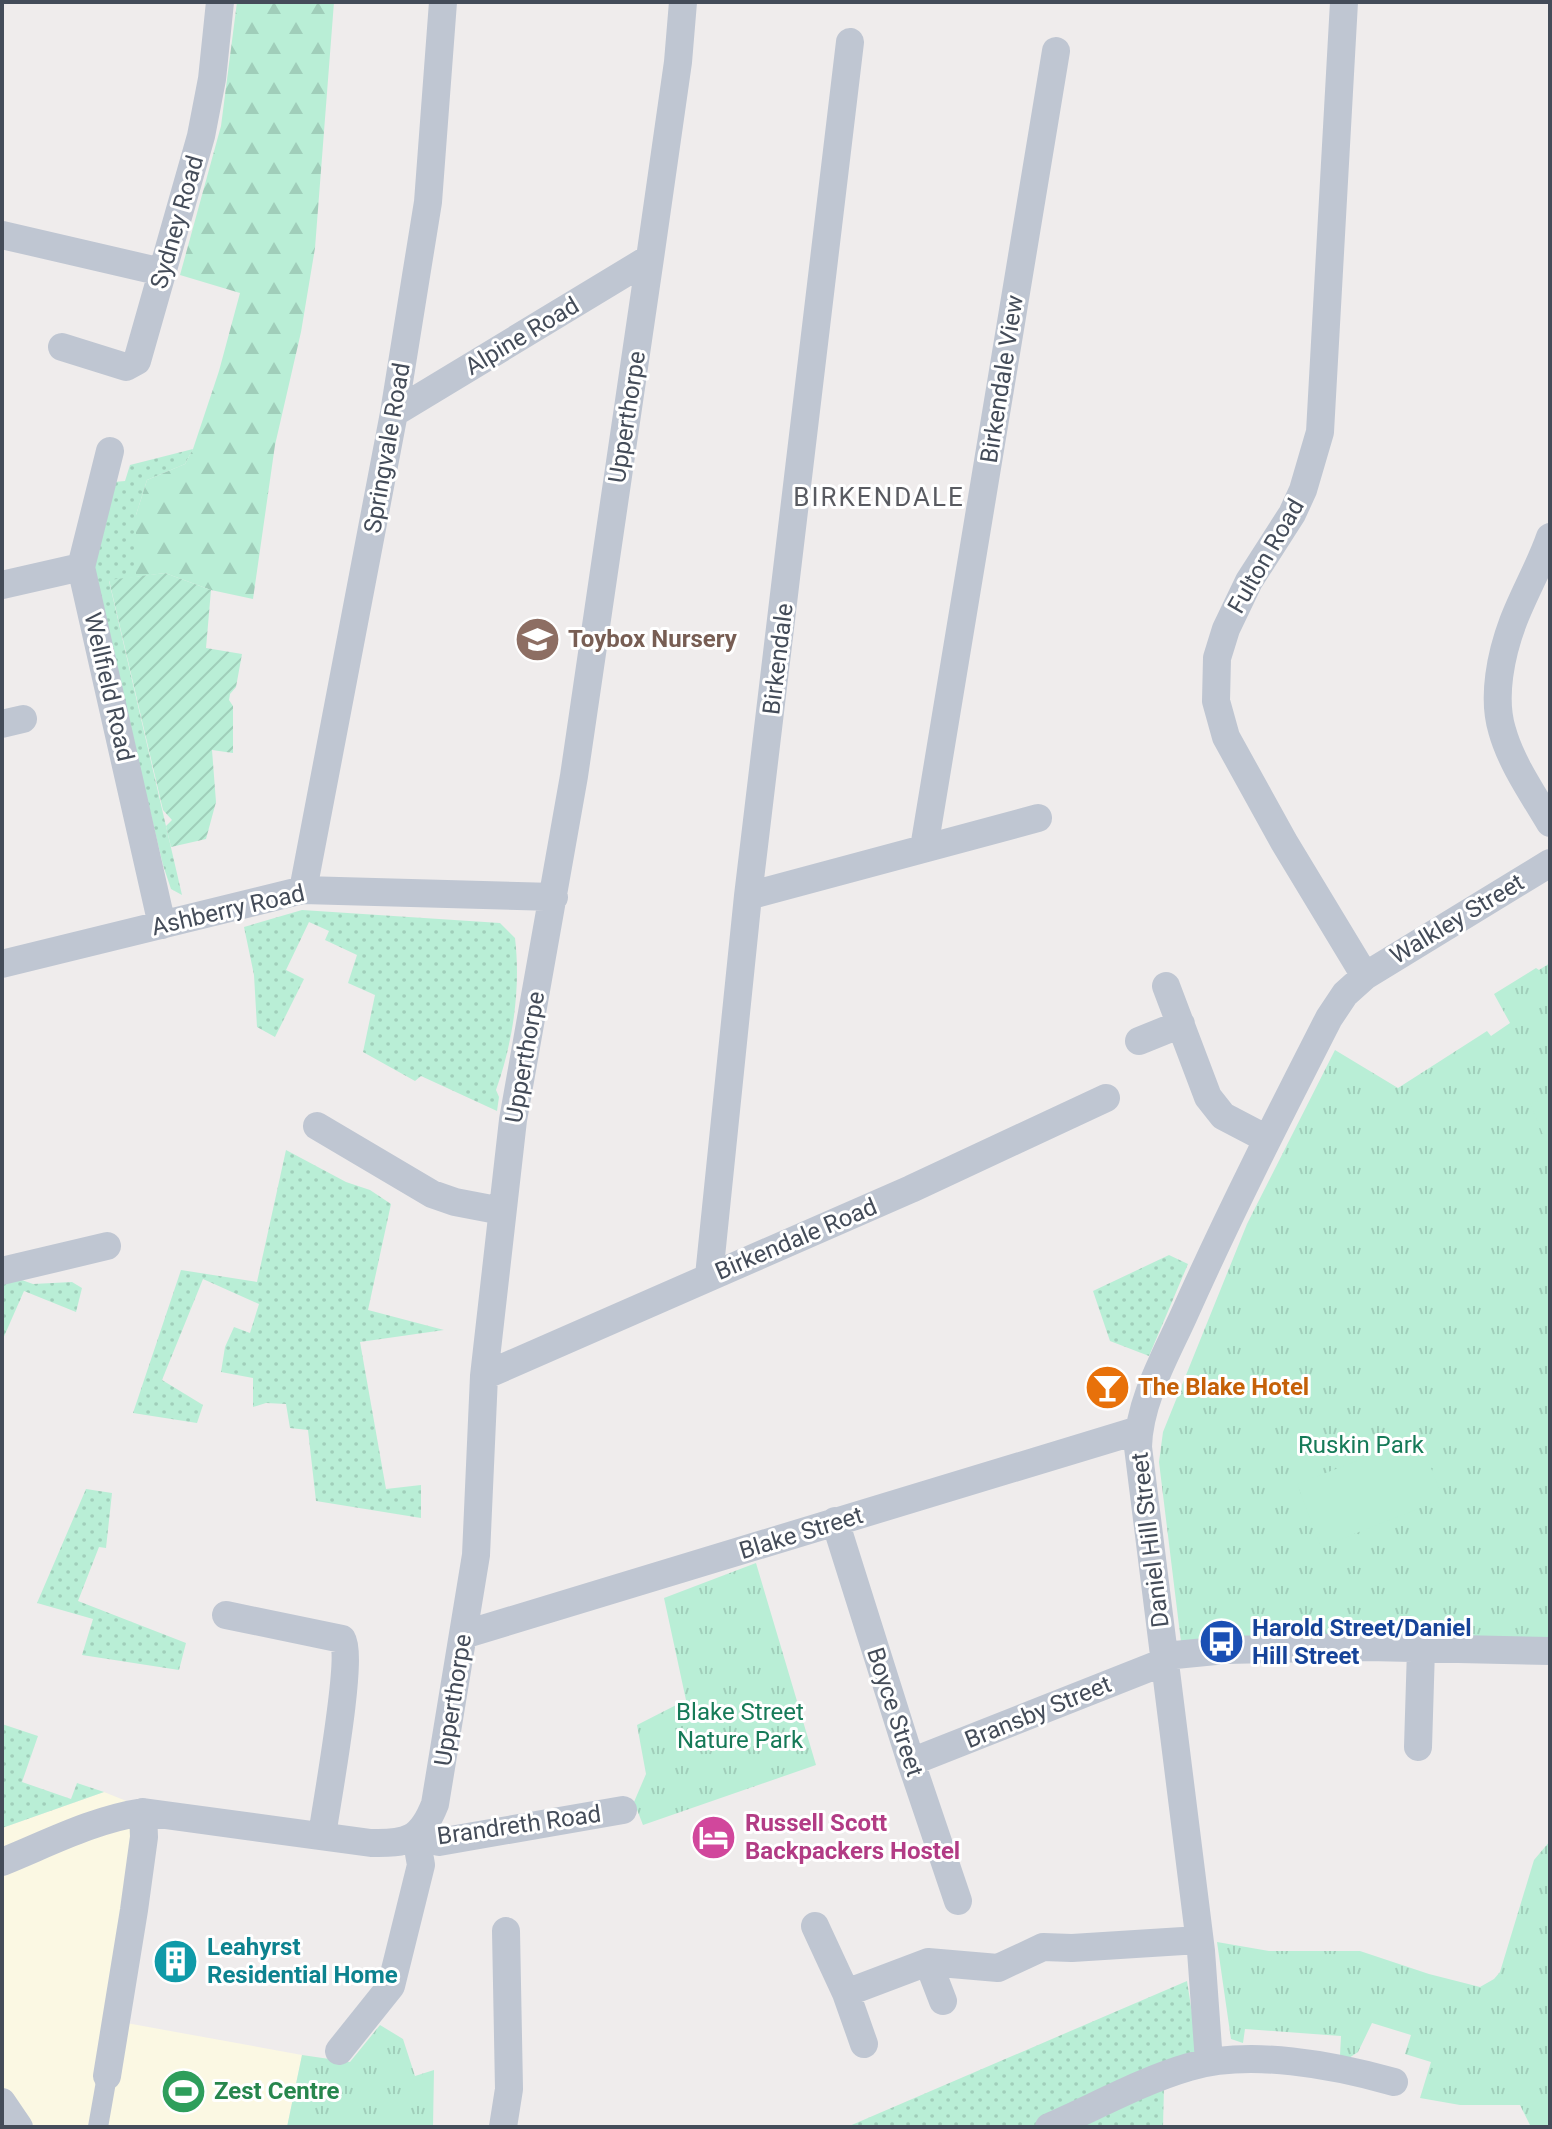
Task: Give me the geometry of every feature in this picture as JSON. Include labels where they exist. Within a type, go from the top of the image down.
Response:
[{"type":"street","name":"Sydney Road","points":[[62,347],[126,367],[134,365],[201,136],[212,79],[220,2]]},
{"type":"street","name":"Springvale Road","points":[[303,890],[394,413],[428,202],[443,2]]},
{"type":"street","name":"Upperthorpe","points":[[416,1836],[428,1821],[439,1786],[476,1555],[484,1376],[513,1120],[574,776],[678,62],[683,2]]},
{"type":"street","name":"Fulton Road","points":[[1344,2],[1320,432],[1303,490],[1292,514],[1249,581],[1226,629],[1217,658],[1216,701],[1226,737],[1365,976]]},
{"type":"street","name":"Birkendale","points":[[709,1276],[748,896],[850,42]]},
{"type":"street","name":"Birkendale View","points":[[924,848],[1056,51]]},
{"type":"street","points":[[2,235],[162,272]]},
{"type":"street","name":"Alpine Road","points":[[394,413],[650,258]]},
{"type":"street","name":"Wellfield Road","points":[[110,451],[81,567],[162,925]]},
{"type":"street","points":[[1550,537],[1508,639],[1498,694],[1501,729],[1514,760],[1550,823]]},
{"type":"street","points":[[2,585],[81,567]]},
{"type":"street","points":[[748,896],[1038,818]]},
{"type":"street","name":"Walkley Street","points":[[1365,976],[1550,863]]},
{"type":"street","name":"Ashberry Road","points":[[2,964],[303,890],[554,897]]},
{"type":"street","name":"Daniel Hill Street","points":[[1209,2062],[1199,1940],[1138,1447],[1139,1430],[1160,1369],[1267,1139],[1329,1018],[1345,994],[1365,976]]},
{"type":"street","points":[[1166,986],[1208,1097],[1223,1116],[1267,1139]]},
{"type":"street","points":[[1139,1041],[1181,1024]]},
{"type":"street","name":"Birkendale Road","points":[[484,1376],[911,1189],[1106,1098]]},
{"type":"street","points":[[317,1126],[432,1194],[502,1211]]},
{"type":"street","points":[[2,1271],[107,1246]]},
{"type":"street","name":"Blake Street","points":[[463,1635],[1139,1430]]},
{"type":"street","name":"Boyce Street","points":[[835,1521],[958,1901]]},
{"type":"street","points":[[226,1615],[342,1639],[346,1646],[322,1836]]},
{"type":"street","points":[[1418,1747],[1421,1649]]},
{"type":"street","name":"Bransby Street","points":[[911,1762],[1175,1655],[1226,1650],[1550,1651]]},
{"type":"street","name":"Brandreth Road","points":[[416,1836],[439,1842],[623,1810]]},
{"type":"street","points":[[98,2127],[142,1852],[143,1812]]},
{"type":"street","points":[[2,1862],[80,1828],[113,1817],[143,1812],[397,1843],[416,1836],[421,1865],[391,1986],[339,2051]]},
{"type":"street","points":[[815,1926],[846,1993],[864,2044]]},
{"type":"street","points":[[503,2127],[509,2089],[506,1931]]},
{"type":"street","points":[[846,1993],[928,1962],[998,1968],[1043,1947],[1199,1940]]},
{"type":"street","points":[[928,1962],[943,2001]]},
{"type":"street","points":[[1049,2127],[1157,2079],[1209,2062],[1299,2062],[1353,2070],[1394,2082]]},
{"type":"street","points":[[2,2102],[19,2127]]},
{"type":"shaded area","points":[[104,1792],[129,1802],[140,1830],[110,2020],[302,2055],[287,2127],[2,2127],[2,1828]]},
{"type":"green space","points":[[237,2],[334,2],[315,248],[301,332],[275,445],[253,599],[211,590],[165,573],[136,577],[136,515],[147,480],[185,464],[193,449],[240,293],[180,275],[221,126]]},
{"type":"green space","points":[[193,449],[185,464],[147,480],[136,515],[136,577],[109,581],[182,895],[171,889],[163,865],[93,573],[114,482],[125,481],[130,465]]},
{"type":"green space","points":[[165,573],[211,590],[206,648],[242,654],[236,687],[229,700],[233,706],[233,753],[212,750],[216,802],[206,839],[171,847],[166,826],[172,820],[163,810],[109,580]]},
{"type":"green space","points":[[302,910],[500,923],[515,938],[517,976],[514,1015],[496,1090],[499,1097],[497,1111],[421,1076],[415,1081],[363,1052],[375,995],[348,983],[357,955],[325,940],[329,931],[309,922],[286,970],[304,979],[275,1037],[257,1027],[254,975],[244,927]]},
{"type":"green space","name":"Ruskin Park","points":[[1550,963],[1550,1638],[1181,1642],[1159,1462],[1163,1432],[1247,1224],[1335,1050],[1398,1088],[1487,1031],[1491,1036],[1510,1023],[1494,994],[1536,968],[1539,970]]},
{"type":"green space","points":[[1550,1096],[1550,1151],[1530,1104]]},
{"type":"green space","points":[[286,1150],[346,1182],[370,1190],[391,1204],[368,1310],[444,1330],[360,1342],[386,1489],[421,1485],[421,1518],[316,1501],[308,1430],[290,1428],[286,1404],[266,1403],[253,1407],[253,1378],[221,1372],[225,1347],[234,1327],[250,1333],[259,1304],[203,1279],[162,1380],[203,1405],[197,1423],[133,1413],[181,1270],[257,1282]]},
{"type":"green space","points":[[1169,1255],[1188,1264],[1149,1356],[1110,1341],[1093,1291]]},
{"type":"green space","points":[[2,1273],[33,1284],[72,1282],[82,1288],[76,1312],[24,1291],[2,1341]]},
{"type":"green space","points":[[1419,1437],[1443,1499],[1321,1547],[1297,1484]]},
{"type":"green space","points":[[86,1489],[112,1493],[106,1548],[99,1547],[78,1601],[186,1643],[179,1670],[82,1655],[93,1619],[37,1603]]},
{"type":"green space","name":"Blake Street Nature Park","points":[[756,1563],[816,1765],[643,1825],[634,1802],[646,1774],[637,1725],[686,1700],[664,1598]]},
{"type":"green space","points":[[2,1724],[38,1736],[22,1782],[71,1799],[77,1783],[104,1792],[2,1828]]},
{"type":"green space","points":[[1550,1841],[1550,2127],[1531,2127],[1520,2105],[1460,2105],[1420,2098],[1431,2062],[1405,2054],[1411,2035],[1372,2023],[1358,2052],[1349,2058],[1340,2056],[1341,2036],[1245,2029],[1243,2043],[1231,2039],[1217,1942],[1269,1951],[1360,1951],[1480,1987],[1500,1972],[1534,1860]]},
{"type":"green space","points":[[1187,1981],[1198,2052],[1164,2087],[1163,2127],[847,2127]]},
{"type":"green space","points":[[380,2025],[403,2039],[415,2076],[434,2070],[433,2127],[287,2127],[302,2055],[350,2062]]},
{"type":"place","name":"Toybox Nursery","points":[[537,639]]},
{"type":"place","name":"The Blake Hotel","points":[[1107,1387]]},
{"type":"place","name":"Harold Street/Daniel Hill Street","points":[[1221,1642]]},
{"type":"place","name":"Russell Scott Backpackers Hostel","points":[[714,1837]]},
{"type":"place","name":"Leahyrst Residential Home","points":[[176,1961]]},
{"type":"place","name":"Zest Centre","points":[[183,2091]]},
{"type":"district","name":"BIRKENDALE","points":[[879,497]]}]
